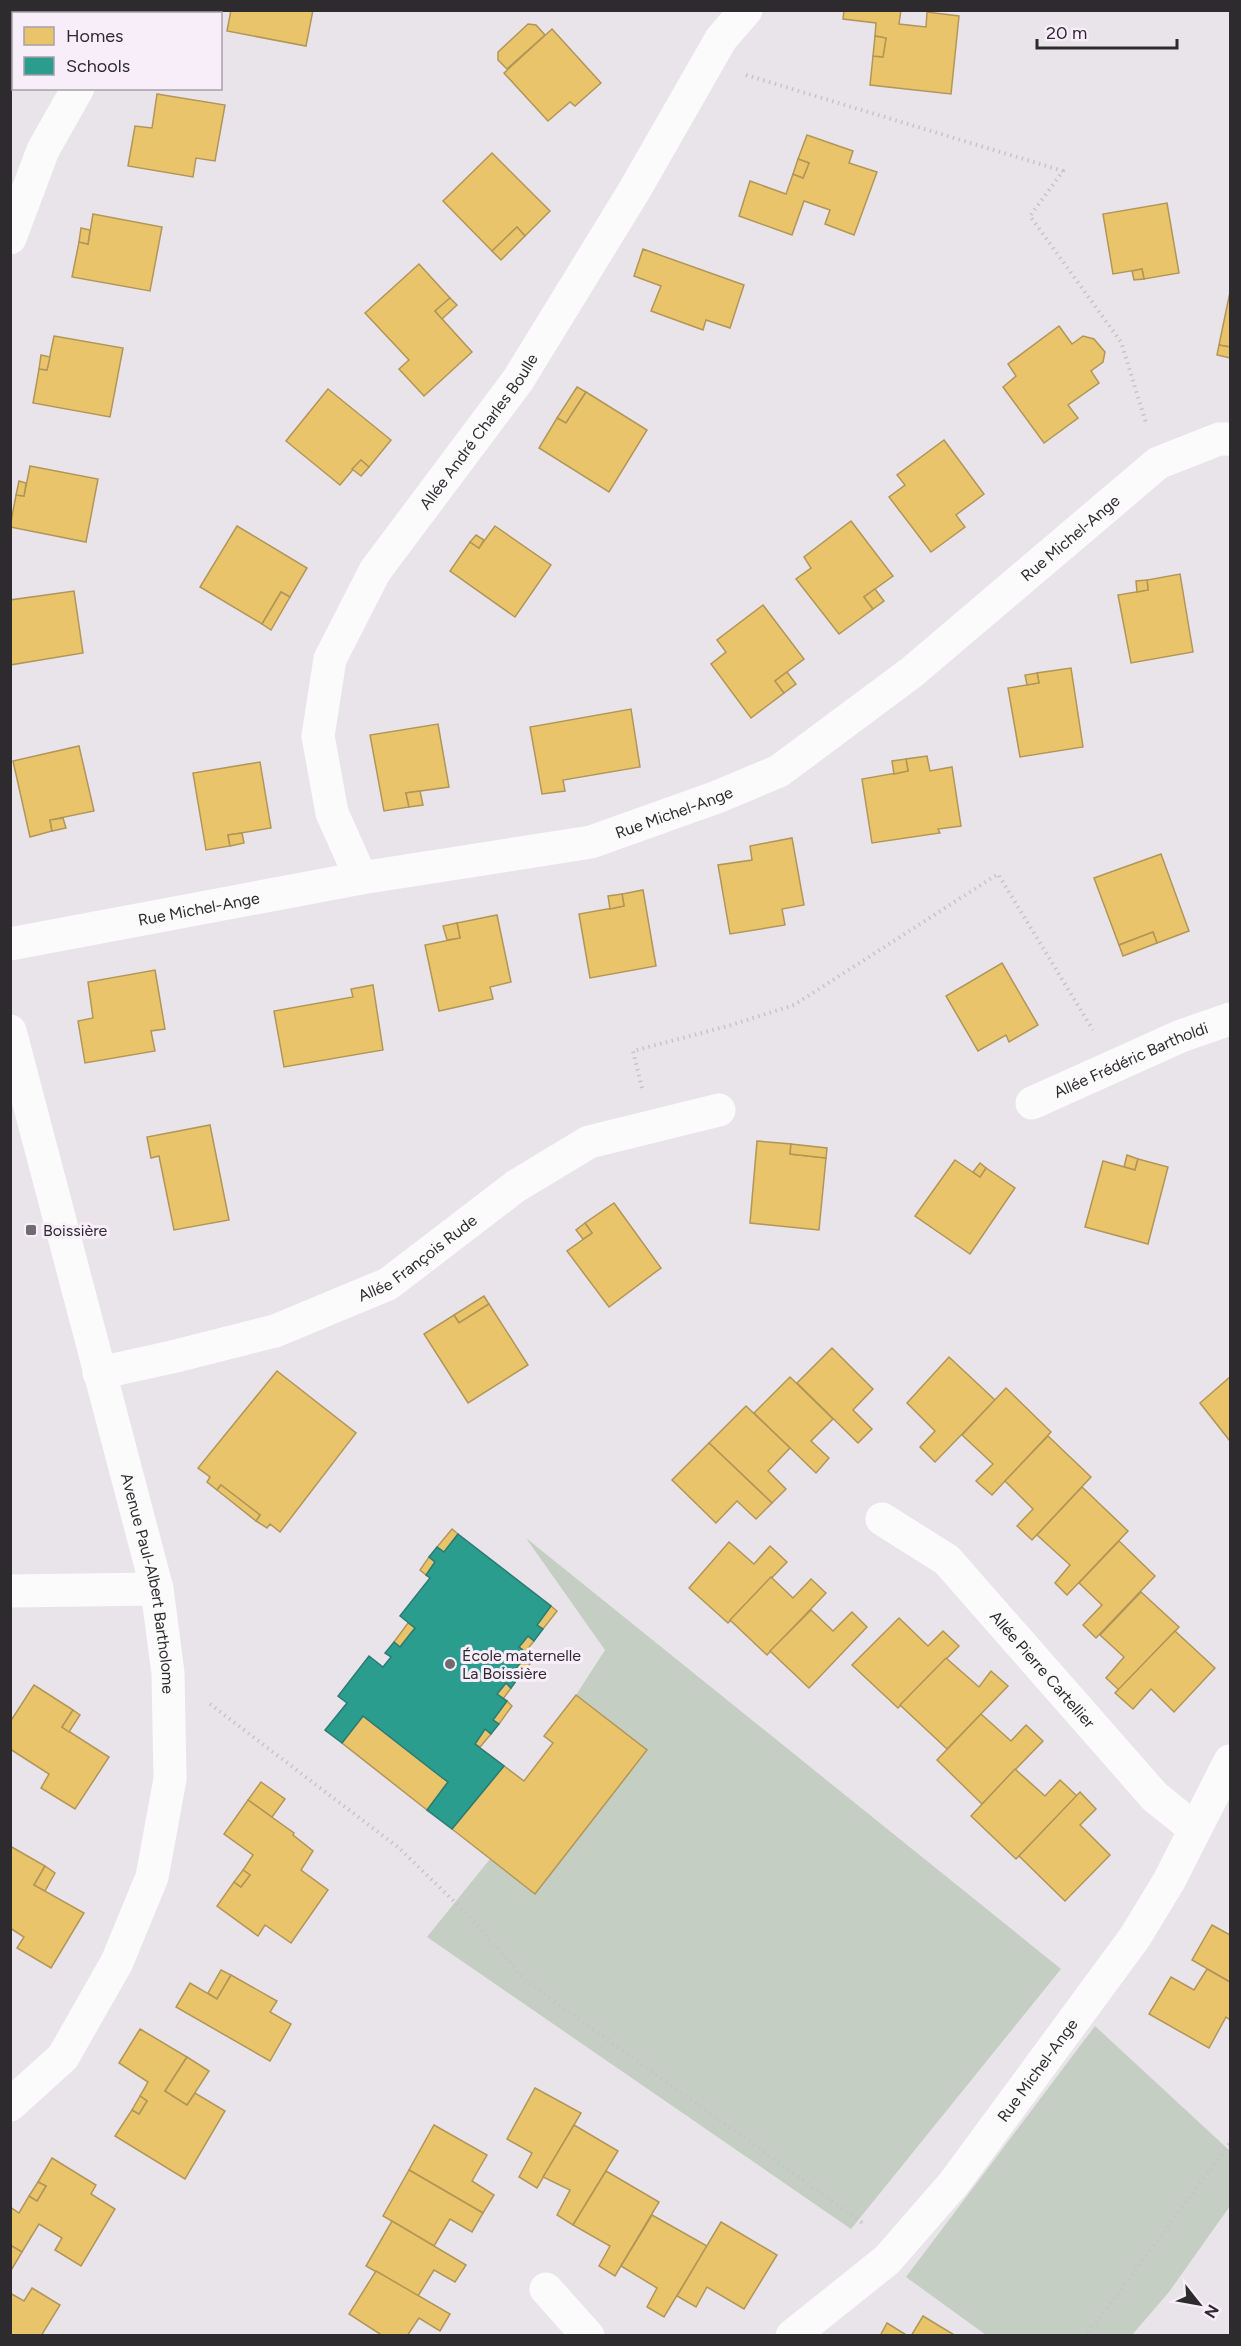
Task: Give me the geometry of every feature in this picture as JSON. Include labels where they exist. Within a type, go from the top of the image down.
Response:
[{"type":"street","name":"Allée André Charles Boulle","points":[[361,878],[332,813],[318,736],[330,659],[375,571],[518,380],[634,191],[721,39],[746,10]]},
{"type":"street","points":[[10,202],[77,90]]},
{"type":"street","points":[[10,238],[43,150]]},
{"type":"street","name":"Rue Michel-Ange","points":[[10,944],[361,878],[591,842],[717,797],[779,771],[912,672],[1158,463],[1219,439],[1230,439]]},
{"type":"street","name":"Allée Frédéric Bartholdi","points":[[1032,1103],[1181,1036],[1230,1019]]},
{"type":"street","name":"Avenue Paul-Albert Bartholome","points":[[10,1031],[157,1589],[168,1672],[170,1779],[152,1877],[117,1962],[63,2057],[10,2105]]},
{"type":"street","name":"Allée François Rude","points":[[99,1373],[172,1358],[275,1331],[388,1284],[516,1186],[590,1142],[720,1110]]},
{"type":"street","name":"Allée Pierre Cartellier","points":[[882,1520],[947,1560],[1155,1797],[1195,1829]]},
{"type":"street","points":[[10,1591],[157,1589]]},
{"type":"street","name":"Rue Michel-Ange","points":[[792,2336],[887,2260],[954,2183],[1136,1937],[1169,1881],[1230,1761]]},
{"type":"street","points":[[546,2289],[588,2336]]},
{"type":"path","points":[[708,64],[1063,171],[1030,216],[1121,342],[1158,463]]},
{"type":"path","points":[[652,1127],[633,1051],[728,1026],[794,1005],[998,874],[1115,1066]]},
{"type":"path","points":[[168,1672],[399,1848],[467,1914],[527,1982],[832,2203],[898,2247]]},
{"type":"path","points":[[1083,2336],[1100,2318],[1230,2143]]},
{"type":"shaded area","points":[[526,1538],[1061,1969],[851,2229],[427,1937],[490,1859],[535,1893],[647,1751],[576,1695],[605,1650]]},
{"type":"shaded area","points":[[1095,2026],[1230,2151],[1230,2206],[1169,2292],[1132,2335],[986,2335],[906,2277]]},
{"type":"building: Homes","points":[[231,10],[313,10],[306,46],[227,31]]},
{"type":"building: Homes","points":[[844,10],[901,10],[899,24],[926,27],[927,12],[959,16],[951,94],[870,85],[873,56],[883,57],[886,38],[875,36],[876,23],[843,19]]},
{"type":"building: Homes","points":[[528,24],[536,25],[545,35],[507,69],[498,60],[498,52]]},
{"type":"building: Homes","points":[[552,29],[601,83],[575,106],[570,102],[548,121],[504,73]]},
{"type":"building: Homes","points":[[875,36],[886,38],[883,57],[873,56]]},
{"type":"building: Homes","points":[[157,94],[225,105],[215,161],[196,158],[193,177],[128,166],[135,126],[152,128]]},
{"type":"building: Homes","points":[[807,135],[853,151],[849,163],[877,172],[854,235],[825,224],[830,210],[804,201],[792,235],[739,216],[750,181],[786,194],[793,174],[803,178],[809,163],[798,159]]},
{"type":"building: Homes","points":[[492,153],[550,211],[525,236],[517,227],[492,251],[443,201]]},
{"type":"building: Homes","points":[[798,159],[809,163],[803,178],[793,174]]},
{"type":"building: Homes","points":[[1167,203],[1179,273],[1144,279],[1142,269],[1113,274],[1103,214]]},
{"type":"building: Homes","points":[[93,214],[162,227],[150,291],[72,277],[79,242],[88,244]]},
{"type":"building: Homes","points":[[517,227],[525,236],[501,260],[492,251]]},
{"type":"building: Homes","points":[[81,228],[90,230],[88,244],[79,242]]},
{"type":"building: Homes","points":[[643,249],[744,285],[730,328],[706,320],[703,330],[651,311],[661,286],[634,276]]},
{"type":"building: Homes","points":[[419,264],[450,298],[435,311],[472,352],[424,396],[399,369],[409,360],[365,313]]},
{"type":"building: Homes","points":[[1142,269],[1144,279],[1134,280],[1132,271]]},
{"type":"building: Homes","points":[[1230,292],[1230,347],[1219,345]]},
{"type":"building: Homes","points":[[450,298],[457,305],[442,319],[435,311]]},
{"type":"building: Homes","points":[[1059,326],[1072,344],[1083,336],[1094,339],[1105,352],[1103,362],[1091,371],[1099,383],[1068,405],[1078,418],[1044,443],[1003,387],[1016,376],[1008,364]]},
{"type":"building: Homes","points":[[54,336],[123,348],[110,417],[33,403],[39,369],[47,370]]},
{"type":"building: Homes","points":[[1219,345],[1230,347],[1230,358],[1217,355]]},
{"type":"building: Homes","points":[[41,355],[50,357],[47,370],[39,369]]},
{"type":"building: Homes","points":[[577,387],[586,392],[566,423],[557,418]]},
{"type":"building: Homes","points":[[328,389],[391,440],[369,467],[361,460],[340,485],[286,441]]},
{"type":"building: Homes","points":[[586,392],[647,430],[609,492],[539,448],[557,418],[566,423]]},
{"type":"building: Homes","points":[[944,440],[984,494],[956,515],[965,527],[931,552],[889,497],[905,485],[897,475]]},
{"type":"building: Homes","points":[[361,460],[369,467],[361,476],[352,469]]},
{"type":"building: Homes","points":[[30,466],[98,479],[86,542],[10,527],[16,495],[24,496]]},
{"type":"building: Homes","points":[[19,481],[26,483],[24,496],[16,495]]},
{"type":"building: Homes","points":[[851,521],[893,576],[864,597],[873,609],[839,634],[796,579],[811,568],[804,557]]},
{"type":"building: Homes","points":[[237,526],[307,568],[290,597],[281,592],[262,624],[200,587]]},
{"type":"building: Homes","points":[[495,526],[551,565],[515,617],[450,571],[470,542],[479,548]]},
{"type":"building: Homes","points":[[476,535],[484,540],[479,548],[470,542]]},
{"type":"building: Homes","points":[[1180,574],[1193,652],[1131,663],[1118,595],[1148,590],[1147,580]]},
{"type":"building: Homes","points":[[1147,580],[1148,590],[1137,592],[1136,581]]},
{"type":"building: Homes","points":[[875,589],[884,601],[873,609],[864,597]]},
{"type":"building: Homes","points":[[74,591],[83,653],[10,665],[10,600]]},
{"type":"building: Homes","points":[[281,592],[290,597],[271,630],[262,624]]},
{"type":"building: Homes","points":[[763,605],[804,659],[775,681],[784,693],[751,718],[711,664],[726,652],[717,640]]},
{"type":"building: Homes","points":[[1071,668],[1083,747],[1020,757],[1008,688],[1039,683],[1037,673]]},
{"type":"building: Homes","points":[[787,672],[796,684],[784,693],[775,681]]},
{"type":"building: Homes","points":[[1037,673],[1039,683],[1027,685],[1025,675]]},
{"type":"building: Homes","points":[[631,709],[640,767],[563,780],[565,791],[542,794],[530,727]]},
{"type":"building: Homes","points":[[438,724],[449,787],[406,793],[409,807],[384,811],[370,735]]},
{"type":"building: Homes","points":[[79,746],[94,811],[50,820],[52,831],[30,837],[13,761]]},
{"type":"building: Homes","points":[[927,756],[930,771],[952,767],[961,826],[938,829],[940,833],[872,843],[862,779],[908,771],[906,759]]},
{"type":"building: Homes","points":[[906,759],[908,771],[894,774],[892,761]]},
{"type":"building: Homes","points":[[260,762],[271,828],[228,835],[230,846],[206,850],[193,773]]},
{"type":"building: Homes","points":[[420,791],[423,805],[409,807],[406,793]]},
{"type":"building: Homes","points":[[63,818],[66,828],[52,831],[50,820]]},
{"type":"building: Homes","points":[[242,833],[244,843],[230,846],[228,835]]},
{"type":"building: Homes","points":[[792,838],[804,905],[782,909],[785,925],[730,934],[718,865],[752,860],[750,846]]},
{"type":"building: Homes","points":[[1161,854],[1189,931],[1157,943],[1153,932],[1119,945],[1094,878]]},
{"type":"building: Homes","points":[[643,890],[656,966],[590,978],[579,914],[624,906],[622,894]]},
{"type":"building: Homes","points":[[622,894],[624,906],[610,909],[608,896]]},
{"type":"building: Homes","points":[[497,915],[511,982],[490,987],[493,999],[439,1011],[425,945],[460,938],[457,923]]},
{"type":"building: Homes","points":[[457,923],[460,938],[447,940],[443,926]]},
{"type":"building: Homes","points":[[1153,932],[1157,943],[1123,956],[1119,945]]},
{"type":"building: Homes","points":[[1002,963],[1038,1025],[1009,1042],[1006,1035],[978,1051],[946,996]]},
{"type":"building: Homes","points":[[155,970],[165,1029],[151,1031],[155,1051],[85,1063],[78,1021],[93,1018],[88,982]]},
{"type":"building: Homes","points":[[373,985],[383,1050],[284,1067],[274,1011],[353,997],[351,989]]},
{"type":"building: Homes","points":[[210,1125],[229,1220],[174,1230],[159,1156],[151,1158],[147,1137]]},
{"type":"building: Homes","points":[[757,1141],[791,1144],[790,1154],[826,1158],[819,1230],[750,1223]]},
{"type":"building: Homes","points":[[791,1144],[827,1148],[826,1158],[790,1154]]},
{"type":"building: Homes","points":[[1127,1155],[1138,1159],[1135,1170],[1124,1167]]},
{"type":"building: Homes","points":[[1138,1159],[1168,1167],[1148,1244],[1085,1227],[1103,1161],[1135,1170]]},
{"type":"building: Homes","points":[[955,1160],[980,1177],[986,1168],[1015,1188],[970,1254],[915,1216]]},
{"type":"building: Homes","points":[[980,1163],[986,1168],[980,1177],[973,1172]]},
{"type":"building: Homes","points":[[614,1203],[661,1268],[609,1307],[567,1251],[592,1233],[585,1223]]},
{"type":"building: Homes","points":[[585,1223],[592,1233],[583,1239],[576,1230]]},
{"type":"building: Homes","points":[[484,1296],[489,1304],[459,1323],[454,1315]]},
{"type":"building: Homes","points":[[489,1304],[528,1365],[468,1403],[424,1334],[454,1315],[459,1323]]},
{"type":"building: Homes","points":[[832,1348],[873,1389],[853,1410],[872,1429],[858,1443],[797,1383]]},
{"type":"building: Homes","points":[[949,1357],[995,1400],[935,1462],[920,1447],[935,1431],[907,1403]]},
{"type":"building: Homes","points":[[277,1371],[356,1433],[280,1532],[270,1524],[267,1528],[256,1521],[260,1515],[221,1485],[217,1490],[207,1482],[210,1477],[198,1468]]},
{"type":"building: Homes","points":[[790,1377],[833,1419],[811,1441],[829,1458],[816,1473],[754,1413]]},
{"type":"building: Homes","points":[[1230,1377],[1230,1441],[1200,1403]]},
{"type":"building: Homes","points":[[1006,1388],[1051,1432],[992,1495],[976,1481],[993,1464],[962,1435]]},
{"type":"building: Homes","points":[[746,1406],[790,1448],[768,1471],[786,1489],[772,1503],[709,1443]]},
{"type":"building: Homes","points":[[1048,1436],[1091,1477],[1032,1540],[1017,1526],[1033,1509],[1005,1481]]},
{"type":"building: Homes","points":[[709,1443],[772,1503],[756,1519],[737,1501],[716,1523],[672,1480]]},
{"type":"building: Homes","points":[[221,1485],[260,1515],[256,1521],[217,1490]]},
{"type":"building: Homes","points":[[1082,1487],[1128,1531],[1067,1595],[1055,1583],[1070,1565],[1037,1535]]},
{"type":"building: Homes","points":[[452,1529],[458,1534],[444,1552],[437,1547]]},
{"type":"building: Homes","points":[[1119,1541],[1155,1576],[1096,1638],[1083,1625],[1102,1605],[1079,1583]]},
{"type":"building: Homes","points":[[729,1542],[754,1564],[770,1546],[787,1562],[728,1623],[689,1588]]},
{"type":"building: Homes","points":[[429,1557],[435,1562],[426,1575],[420,1570]]},
{"type":"building: Homes","points":[[771,1577],[793,1598],[811,1579],[826,1593],[767,1655],[730,1620]]},
{"type":"building: Homes","points":[[1141,1592],[1179,1627],[1119,1690],[1106,1678],[1124,1657],[1100,1635]]},
{"type":"building: Homes","points":[[551,1606],[557,1611],[543,1629],[537,1625]]},
{"type":"building: Homes","points":[[811,1610],[833,1631],[852,1612],[867,1627],[809,1688],[770,1651]]},
{"type":"building: Homes","points":[[899,1618],[928,1646],[943,1631],[959,1646],[898,1708],[852,1665]]},
{"type":"building: Homes","points":[[408,1623],[415,1628],[400,1647],[394,1642]]},
{"type":"building: Homes","points":[[1175,1631],[1215,1668],[1174,1712],[1151,1689],[1133,1709],[1115,1693]]},
{"type":"building: Homes","points":[[528,1636],[534,1641],[525,1652],[519,1647]]},
{"type":"building: Homes","points":[[528,1654],[534,1659],[519,1677],[513,1672]]},
{"type":"building: Homes","points":[[946,1658],[979,1687],[991,1671],[1008,1686],[947,1749],[900,1705]]},
{"type":"building: Homes","points":[[506,1683],[511,1688],[503,1699],[497,1694]]},
{"type":"building: Homes","points":[[34,1685],[73,1710],[62,1727],[109,1757],[75,1809],[41,1788],[49,1774],[10,1749],[10,1722]]},
{"type":"building: Homes","points":[[576,1695],[647,1750],[535,1894],[452,1829],[504,1766],[524,1781],[553,1743],[544,1736]]},
{"type":"building: Homes","points":[[507,1701],[512,1706],[499,1724],[493,1720]]},
{"type":"building: Homes","points":[[73,1710],[80,1715],[69,1732],[62,1727]]},
{"type":"building: Homes","points":[[981,1714],[1011,1741],[1026,1725],[1043,1741],[982,1804],[937,1760]]},
{"type":"building: Homes","points":[[363,1716],[448,1782],[427,1810],[342,1743]]},
{"type":"building: Homes","points":[[485,1729],[491,1734],[480,1747],[475,1744]]},
{"type":"building: Homes","points":[[1015,1769],[1045,1796],[1060,1780],[1077,1796],[1016,1859],[971,1816]]},
{"type":"building: Homes","points":[[261,1782],[285,1799],[272,1817],[248,1800]]},
{"type":"building: Homes","points":[[1080,1792],[1096,1809],[1080,1825],[1110,1855],[1065,1901],[1019,1856]]},
{"type":"building: Homes","points":[[248,1800],[294,1833],[293,1835],[313,1851],[301,1870],[328,1890],[291,1943],[265,1925],[258,1936],[217,1906],[234,1882],[241,1887],[250,1875],[243,1870],[253,1855],[224,1834]]},
{"type":"building: Homes","points":[[10,1846],[45,1866],[34,1885],[84,1913],[51,1968],[17,1948],[24,1937],[10,1928]]},
{"type":"building: Homes","points":[[45,1866],[55,1873],[45,1891],[34,1885]]},
{"type":"building: Homes","points":[[243,1870],[250,1875],[241,1887],[234,1882]]},
{"type":"building: Homes","points":[[1212,1925],[1230,1935],[1230,1982],[1192,1960]]},
{"type":"building: Homes","points":[[1207,1969],[1230,1982],[1230,2020],[1226,2017],[1209,2048],[1149,2014],[1171,1977],[1194,1990]]},
{"type":"building: Homes","points":[[221,1970],[231,1975],[217,1999],[208,1993]]},
{"type":"building: Homes","points":[[231,1975],[277,2001],[270,2012],[291,2024],[270,2061],[176,2007],[190,1983],[217,1999]]},
{"type":"building: Homes","points":[[140,2029],[187,2057],[165,2091],[187,2105],[195,2093],[225,2111],[185,2179],[115,2136],[132,2110],[139,2114],[147,2101],[140,2096],[148,2082],[119,2063]]},
{"type":"building: Homes","points":[[187,2057],[209,2071],[187,2105],[165,2091]]},
{"type":"building: Homes","points":[[535,2088],[581,2113],[537,2188],[519,2177],[532,2153],[507,2139]]},
{"type":"building: Homes","points":[[140,2096],[147,2101],[139,2114],[132,2110]]},
{"type":"building: Homes","points":[[434,2125],[487,2155],[472,2181],[494,2195],[483,2213],[409,2170]]},
{"type":"building: Homes","points":[[574,2125],[618,2151],[573,2225],[557,2215],[570,2190],[543,2177]]},
{"type":"building: Homes","points":[[52,2158],[96,2185],[91,2194],[115,2209],[81,2266],[55,2250],[62,2238],[39,2224],[22,2252],[10,2245],[10,2207],[19,2213],[29,2196],[37,2201],[46,2186],[38,2182]]},
{"type":"building: Homes","points":[[409,2170],[483,2213],[472,2232],[450,2219],[434,2246],[383,2216]]},
{"type":"building: Homes","points":[[606,2171],[659,2202],[615,2276],[599,2266],[610,2246],[573,2225]]},
{"type":"building: Homes","points":[[38,2182],[46,2186],[37,2201],[29,2196]]},
{"type":"building: Homes","points":[[652,2215],[707,2246],[664,2317],[647,2307],[657,2288],[621,2266]]},
{"type":"building: Homes","points":[[392,2221],[466,2265],[455,2282],[434,2270],[418,2296],[366,2266]]},
{"type":"building: Homes","points":[[721,2222],[777,2255],[744,2309],[707,2287],[696,2307],[677,2296]]},
{"type":"building: Homes","points":[[10,2245],[22,2252],[10,2272]]},
{"type":"building: Homes","points":[[376,2271],[450,2314],[440,2331],[419,2318],[407,2336],[383,2336],[349,2314]]},
{"type":"building: Homes","points":[[32,2288],[60,2305],[41,2336],[10,2336],[10,2293],[24,2301]]},
{"type":"building: Homes","points":[[923,2316],[956,2336],[911,2336]]},
{"type":"building: Homes","points":[[887,2323],[908,2336],[880,2336]]},
{"type":"building: Schools","points":[[458,1534],[551,1606],[537,1625],[543,1629],[534,1641],[528,1636],[519,1647],[528,1654],[513,1672],[519,1677],[511,1688],[506,1683],[497,1694],[507,1701],[493,1720],[499,1724],[491,1734],[485,1729],[475,1744],[504,1766],[452,1829],[427,1810],[448,1782],[363,1716],[342,1743],[325,1730],[347,1703],[338,1696],[369,1656],[383,1667],[391,1657],[385,1653],[394,1642],[400,1647],[415,1628],[400,1616],[430,1578],[426,1575],[435,1562],[429,1557],[437,1547],[444,1552]]},
{"type":"place","name":"Boissière","points":[[31,1230]]},
{"type":"place","name":"École maternelle La Boissière","points":[[450,1664]]}]
